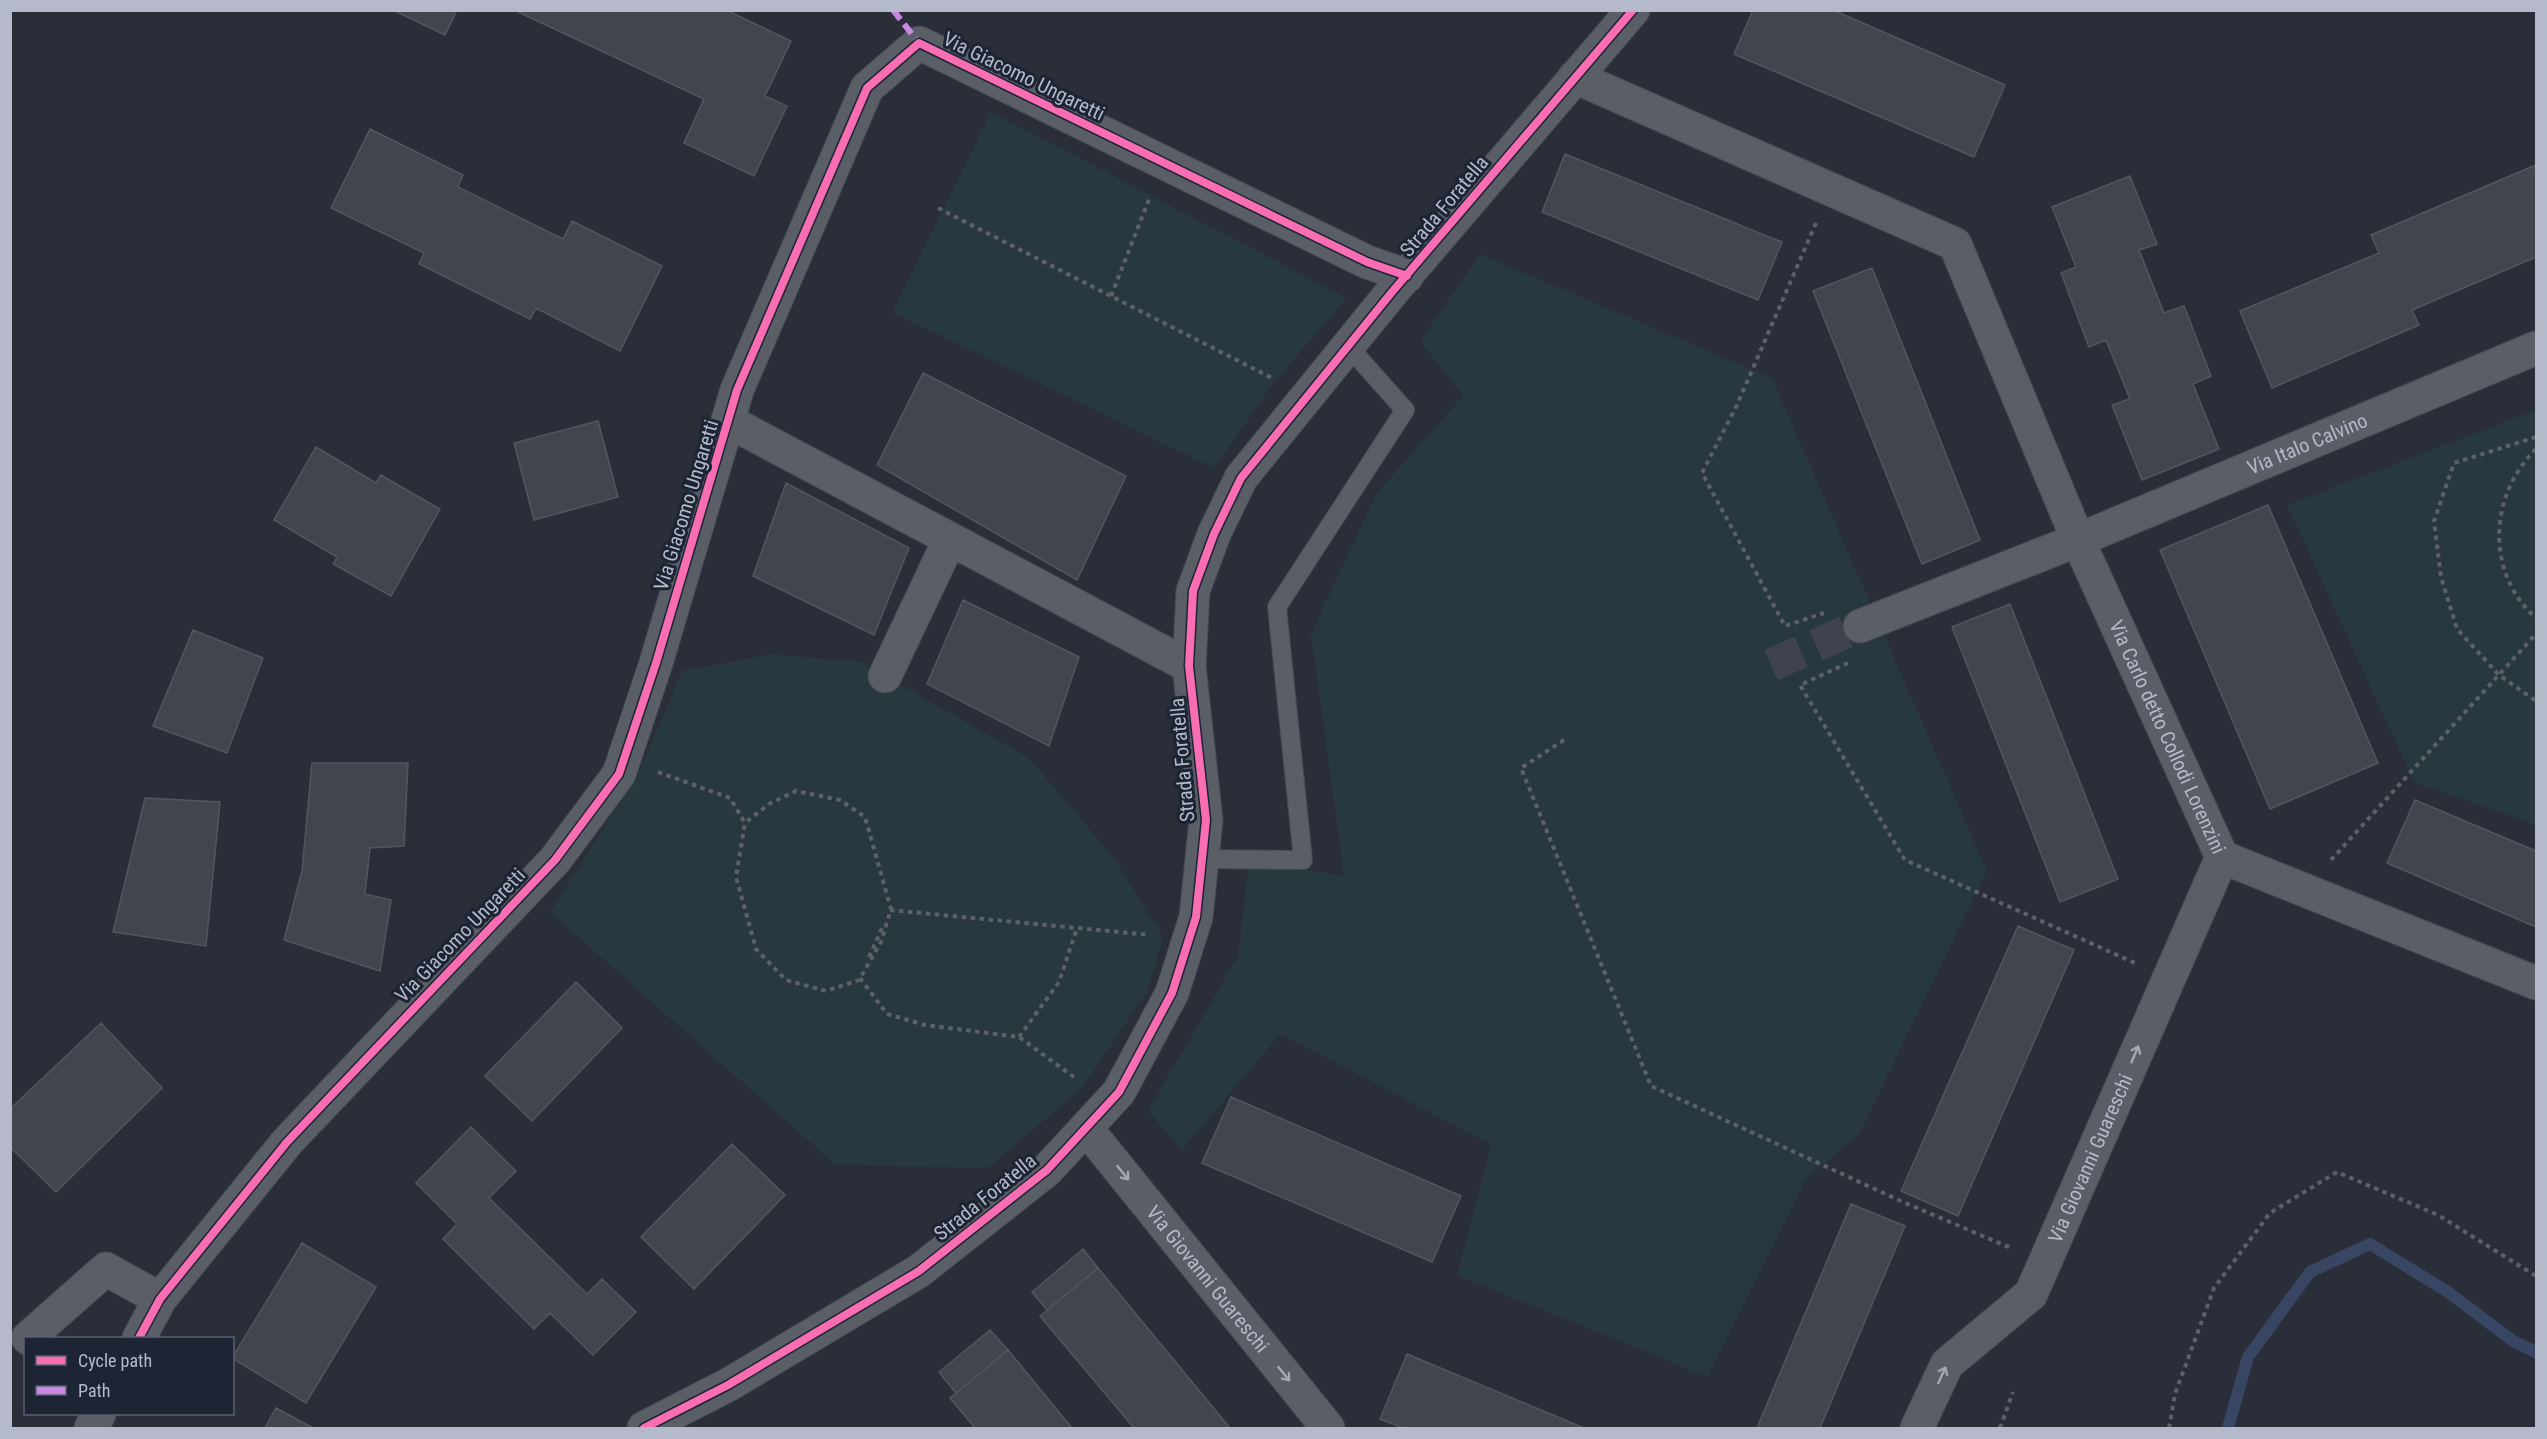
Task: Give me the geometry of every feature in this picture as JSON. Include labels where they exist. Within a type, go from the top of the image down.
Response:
[{"type":"street","name":"Strada Foratella","points":[[644,1428],[728,1385],[919,1271],[1047,1170],[1119,1092],[1172,993],[1196,917],[1206,820],[1189,666],[1193,591],[1214,534],[1241,478],[1348,346],[1633,10]]},
{"type":"street","name":"Via Giacomo Ungaretti","points":[[140,1337],[160,1299],[287,1142],[555,860],[619,774],[656,663],[737,390],[867,88],[919,44],[1367,262],[1407,276]]},
{"type":"street","name":"Via Carlo detto Collodi Lorenzini","points":[[1575,77],[1955,244],[2078,540],[2222,857],[2536,983]]},
{"type":"street","name":"Via Italo Calvino","points":[[1860,626],[2078,540],[2536,348]]},
{"type":"street","points":[[728,421],[1189,666]]},
{"type":"street","points":[[885,676],[950,539]]},
{"type":"street","name":"Via Giovanni Guareschi","points":[[1917,1428],[1947,1364],[2031,1294],[2222,857]]},
{"type":"street","name":"Via Giovanni Guareschi","points":[[1086,1128],[1328,1428]]},
{"type":"street","points":[[30,1337],[106,1269],[160,1299]]},
{"type":"street","points":[[10,1354],[24,1342]]},
{"type":"lane","points":[[1202,859],[1303,860],[1277,607],[1405,410],[1348,346]]},
{"type":"path","points":[[1111,296],[1164,163]]},
{"type":"path","points":[[1785,626],[1702,473],[1737,405],[1831,189]]},
{"type":"path","points":[[938,208],[1308,396]]},
{"type":"path","points":[[2536,437],[2454,463],[2434,521],[2441,577],[2457,629],[2499,675],[2536,701]]},
{"type":"path","points":[[2536,449],[2523,463],[2505,494],[2497,533],[2504,573],[2524,607],[2536,618]]},
{"type":"path","points":[[2304,890],[2536,634]]},
{"type":"path","points":[[1800,685],[1905,860],[2168,978]]},
{"type":"path","points":[[1564,740],[1521,768],[1651,1086],[1903,1202],[2044,1263]]},
{"type":"path","points":[[623,760],[730,798],[745,823],[736,876],[756,949],[786,980],[826,991],[859,980],[880,942],[891,909],[866,817],[840,800],[796,791],[769,804],[745,823]]},
{"type":"path","points":[[891,909],[1190,939]]},
{"type":"path","points":[[1018,1037],[1059,982],[1077,928]]},
{"type":"path","points":[[859,980],[887,1014],[925,1025],[1018,1037],[1110,1103]]},
{"type":"path","points":[[2169,1428],[2175,1394],[2214,1288],[2270,1213],[2337,1172],[2438,1215],[2536,1276]]},
{"type":"path","points":[[2000,1428],[2013,1392]]},
{"type":"shaded area","points":[[991,112],[1347,298],[1275,381],[1214,468],[892,312]]},
{"type":"shaded area","points":[[1480,254],[1772,378],[1987,871],[1859,1134],[1806,1179],[1707,1377],[1457,1275],[1491,1144],[1280,1034],[1182,1150],[1148,1111],[1238,956],[1249,860],[1344,876],[1311,634],[1376,494],[1463,396],[1420,341]]},
{"type":"shaded area","points":[[2536,410],[2536,825],[2414,782],[2287,505]]},
{"type":"shaded area","points":[[770,654],[862,662],[1030,759],[1114,858],[1163,937],[1148,990],[1082,1088],[988,1168],[836,1165],[550,912],[638,774],[682,671]]},
{"type":"building","points":[[393,10],[457,10],[445,35]]},
{"type":"building","points":[[514,10],[726,10],[791,41],[765,96],[787,106],[754,176],[684,143],[704,99]]},
{"type":"building","points":[[1753,10],[1833,10],[2005,85],[1974,157],[1734,54]]},
{"type":"building","points":[[370,129],[463,175],[458,187],[563,239],[572,221],[662,266],[620,351],[536,308],[530,319],[419,264],[424,253],[331,208]]},
{"type":"building","points":[[1565,154],[1782,242],[1758,300],[1542,212]]},
{"type":"building","points":[[2536,165],[2536,257],[2412,310],[2419,325],[2272,388],[2240,311],[2379,253],[2371,235]]},
{"type":"building","points":[[2130,176],[2157,244],[2139,250],[2164,313],[2184,306],[2211,376],[2193,384],[2219,449],[2142,480],[2112,405],[2130,399],[2106,340],[2089,347],[2061,273],[2076,267],[2052,207]]},
{"type":"building","points":[[1872,268],[1980,540],[1922,564],[1813,291]]},
{"type":"building","points":[[923,373],[1126,476],[1077,580],[877,465]]},
{"type":"building","points":[[598,421],[618,497],[534,520],[514,443]]},
{"type":"building","points":[[316,447],[376,483],[381,475],[440,509],[391,596],[333,564],[337,557],[274,520]]},
{"type":"building","points":[[786,483],[909,548],[874,635],[753,576]]},
{"type":"building","points":[[2268,505],[2378,763],[2270,809],[2160,550]]},
{"type":"building","points":[[963,600],[1079,657],[1049,746],[927,684]]},
{"type":"building","points":[[2010,604],[2118,879],[2060,902],[1952,627]]},
{"type":"building","points":[[193,630],[263,658],[227,753],[153,726]]},
{"type":"building","points":[[312,763],[408,763],[404,846],[370,848],[365,894],[391,900],[380,971],[284,940],[302,871]]},
{"type":"building","points":[[145,798],[220,802],[206,946],[113,932]]},
{"type":"building","points":[[2415,800],[2536,851],[2536,927],[2387,863]]},
{"type":"building","points":[[2018,926],[2074,950],[1958,1216],[1901,1191]]},
{"type":"building","points":[[576,982],[622,1028],[532,1121],[485,1076]]},
{"type":"building","points":[[101,1023],[162,1088],[56,1192],[10,1147],[10,1109]]},
{"type":"building","points":[[1231,1097],[1461,1196],[1432,1262],[1202,1163]]},
{"type":"building","points":[[471,1127],[516,1171],[489,1198],[587,1294],[602,1279],[636,1312],[593,1355],[550,1313],[534,1329],[443,1239],[457,1224],[416,1183]]},
{"type":"building","points":[[732,1144],[785,1195],[694,1289],[641,1237]]},
{"type":"building","points":[[1851,1204],[1905,1226],[1820,1428],[1757,1428]]},
{"type":"building","points":[[302,1243],[376,1287],[306,1403],[234,1359],[234,1355]]},
{"type":"building","points":[[1083,1249],[1098,1268],[1047,1310],[1032,1292]]},
{"type":"building","points":[[1098,1268],[1230,1428],[1134,1428],[1040,1316]]},
{"type":"building","points":[[990,1330],[1008,1350],[956,1393],[939,1372]]},
{"type":"building","points":[[1008,1350],[1072,1428],[975,1428],[950,1398]]},
{"type":"building","points":[[1407,1354],[1584,1428],[1403,1428],[1380,1419]]},
{"type":"building","points":[[276,1408],[313,1428],[265,1428]]},
{"type":"waterway","points":[[2228,1428],[2248,1357],[2310,1272],[2370,1244],[2448,1292],[2513,1341],[2536,1352]]},
{"type":"tunnel","points":[[1771,665],[1860,626]]},
{"type":"marked path","points":[[893,10],[919,43]]},
{"type":"cycle path","points":[[644,1428],[728,1385],[919,1271],[1047,1170],[1119,1092],[1172,993],[1196,917],[1206,820],[1189,666],[1193,591],[1214,534],[1241,478],[1392,292],[1633,10]]},
{"type":"cycle path","points":[[140,1337],[160,1299],[287,1142],[555,860],[619,774],[656,663],[737,390],[867,88],[919,43],[1367,262],[1407,276]]}]
